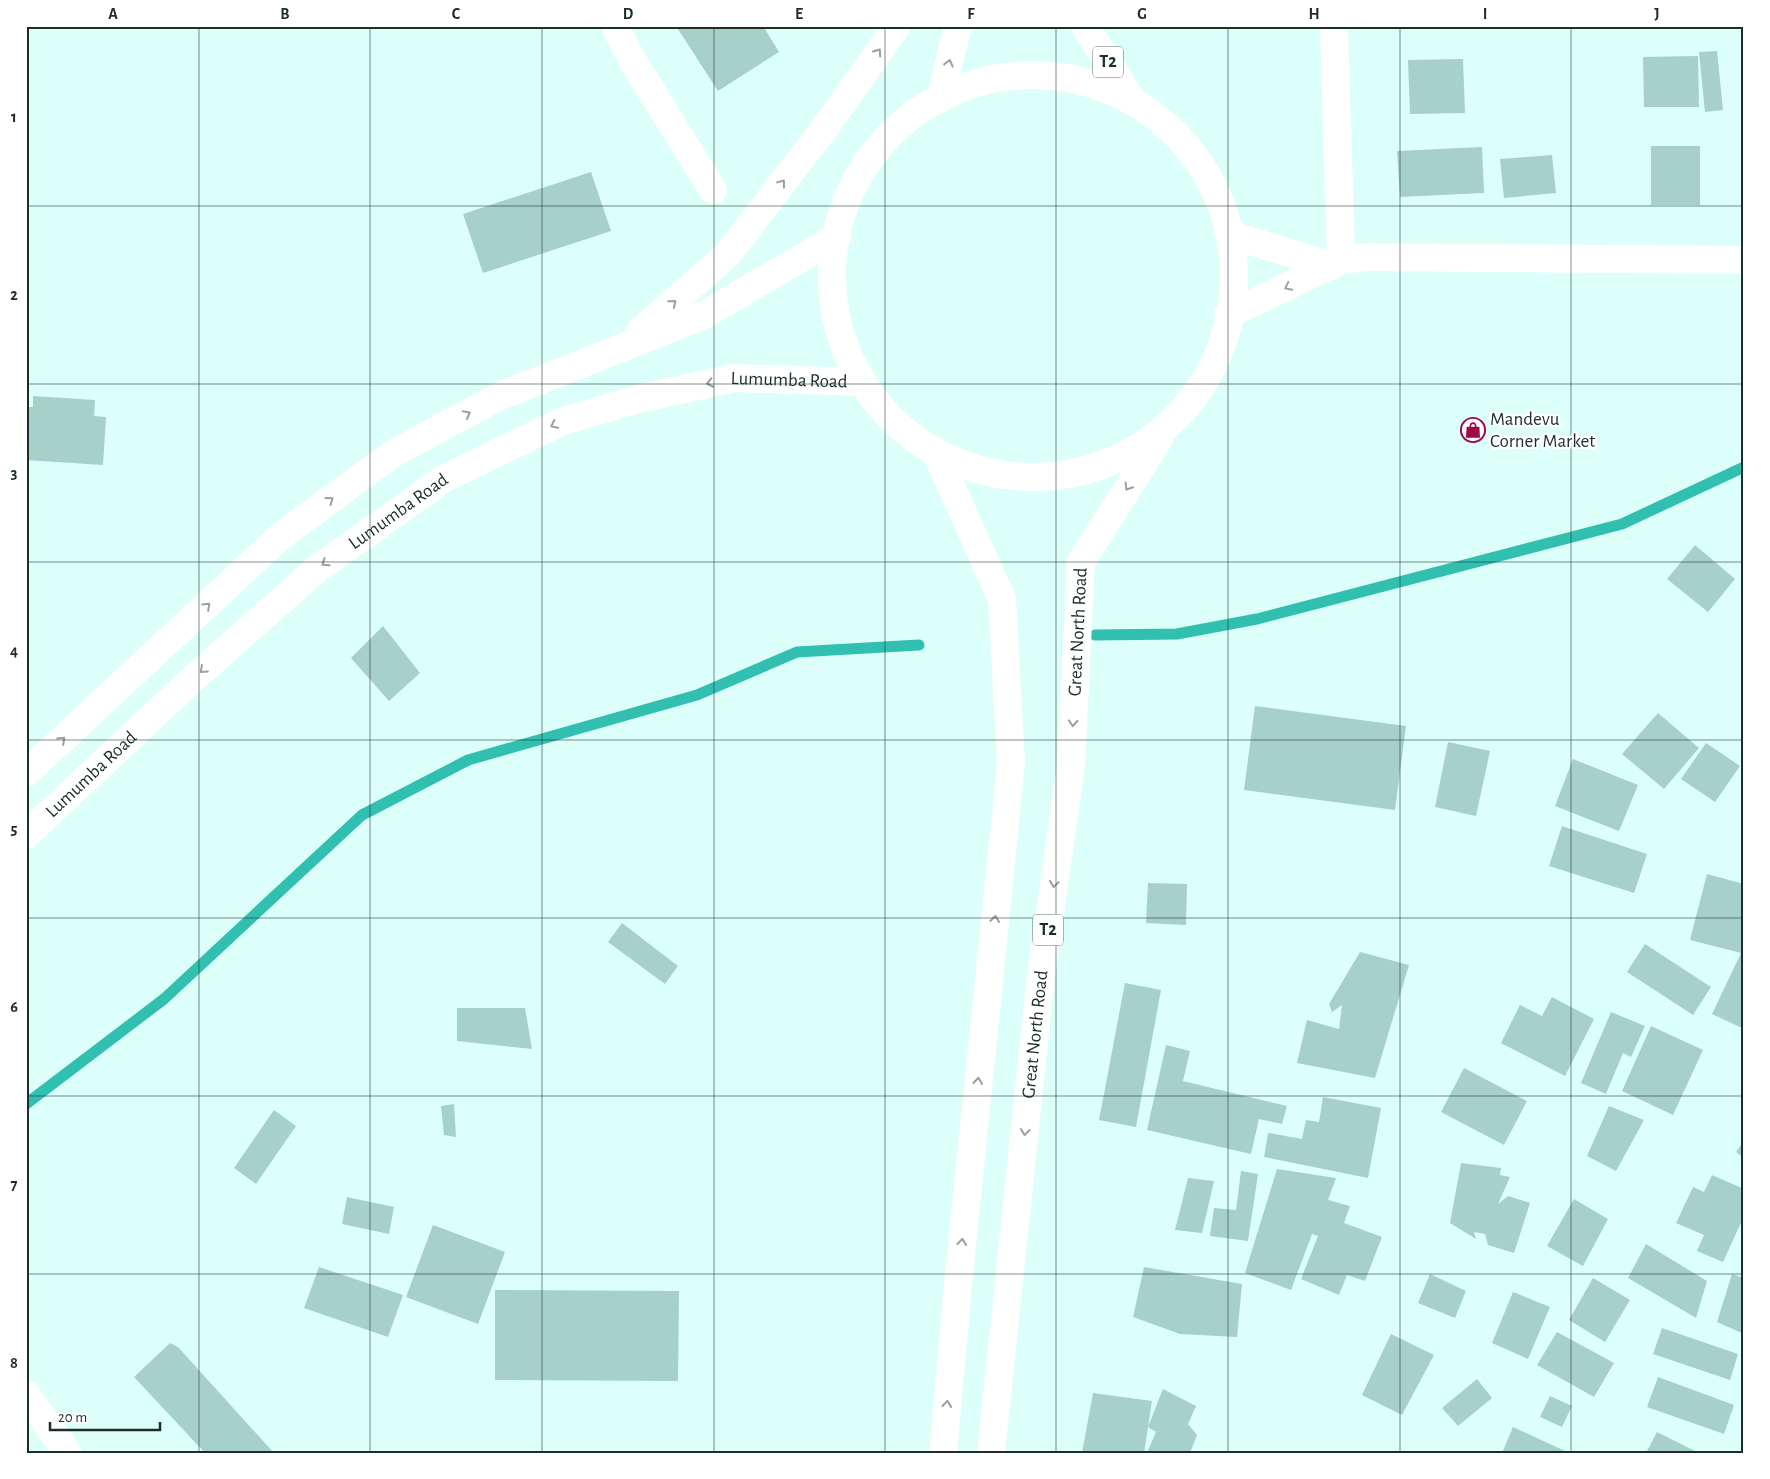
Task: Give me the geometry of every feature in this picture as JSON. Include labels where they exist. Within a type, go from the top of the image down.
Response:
[{"type":"main road","points":[[615,26],[632,60],[713,190]]},
{"type":"main road","points":[[623,346],[727,255],[824,129],[897,26]]},
{"type":"main road","points":[[940,99],[958,26]]},
{"type":"main road","name":"T2","points":[[1085,26],[1130,98]]},
{"type":"main road","points":[[1334,26],[1337,263]]},
{"type":"main road","points":[[1036,74],[1068,76],[1100,84],[1130,98],[1170,126],[1188,144],[1214,187],[1231,235],[1234,262],[1235,289],[1228,315],[1211,366],[1197,389],[1164,431],[1124,457],[1079,473],[1030,480],[983,474],[938,457],[915,443],[895,426],[853,363],[838,323],[833,280],[837,237],[850,195],[873,156],[903,124],[940,99],[970,86],[994,79],[1036,74]]},
{"type":"main road","points":[[1231,235],[1337,263]]},
{"type":"main road","points":[[26,773],[282,535],[394,453],[500,396],[704,315],[837,237]]},
{"type":"main road","points":[[1228,315],[1337,263],[1366,257],[1744,260]]},
{"type":"main road","name":"Lumumba Road","points":[[26,835],[196,676],[317,569],[445,478],[563,421],[638,398],[734,378],[864,382]]},
{"type":"main road","name":"Great North Road","points":[[991,1453],[1041,975],[1071,766],[1081,562],[1164,431]]},
{"type":"main road","points":[[938,457],[1002,599],[1012,764],[961,1256],[943,1453]]},
{"type":"main road","points":[[26,1394],[68,1453]]},
{"type":"building","points":[[676,26],[763,26],[779,52],[718,91]]},
{"type":"building","points":[[1717,51],[1723,110],[1705,112],[1699,52]]},
{"type":"building","points":[[1698,56],[1699,107],[1644,107],[1643,57]]},
{"type":"building","points":[[1463,59],[1465,113],[1410,114],[1408,60]]},
{"type":"building","points":[[1651,146],[1700,146],[1700,205],[1651,205]]},
{"type":"building","points":[[1482,147],[1484,193],[1400,197],[1397,151]]},
{"type":"building","points":[[1552,155],[1556,193],[1504,198],[1500,159]]},
{"type":"building","points":[[591,172],[611,231],[483,273],[463,214]]},
{"type":"building","points":[[33,396],[95,400],[94,416],[106,417],[103,465],[26,460],[26,407],[33,407]]},
{"type":"building","points":[[1695,545],[1735,579],[1708,612],[1667,579]]},
{"type":"building","points":[[383,626],[420,673],[389,701],[351,658]]},
{"type":"building","points":[[1255,706],[1406,726],[1395,810],[1244,790]]},
{"type":"building","points":[[1658,713],[1699,748],[1664,789],[1622,754]]},
{"type":"building","points":[[1448,742],[1490,751],[1476,816],[1435,807]]},
{"type":"building","points":[[1706,743],[1740,766],[1715,802],[1681,779]]},
{"type":"building","points":[[1573,759],[1638,785],[1619,831],[1555,806]]},
{"type":"building","points":[[1562,826],[1647,854],[1634,893],[1549,866]]},
{"type":"building","points":[[1707,874],[1744,884],[1744,943],[1741,953],[1690,940]]},
{"type":"building","points":[[1148,883],[1187,884],[1186,925],[1146,923]]},
{"type":"building","points":[[622,923],[678,966],[665,984],[608,942]]},
{"type":"building","points":[[1645,944],[1711,987],[1693,1015],[1627,972]]},
{"type":"building","points":[[1360,952],[1409,965],[1375,1078],[1297,1063],[1307,1020],[1339,1029],[1342,1005],[1332,1012],[1329,1004]]},
{"type":"building","points":[[1741,953],[1744,954],[1744,1029],[1712,1014]]},
{"type":"building","points":[[1125,983],[1161,990],[1136,1127],[1099,1120]]},
{"type":"building","points":[[1552,997],[1594,1019],[1565,1076],[1501,1043],[1520,1005],[1542,1016]]},
{"type":"building","points":[[457,1008],[525,1008],[532,1049],[457,1041]]},
{"type":"building","points":[[1611,1012],[1645,1026],[1631,1057],[1623,1053],[1606,1094],[1581,1083]]},
{"type":"building","points":[[1651,1026],[1703,1050],[1673,1115],[1622,1091]]},
{"type":"building","points":[[1166,1045],[1190,1051],[1183,1081],[1287,1106],[1282,1124],[1259,1119],[1251,1154],[1147,1130]]},
{"type":"building","points":[[1464,1068],[1527,1101],[1504,1145],[1441,1112]]},
{"type":"building","points":[[1323,1097],[1381,1108],[1368,1178],[1264,1157],[1268,1133],[1302,1139],[1306,1120],[1319,1122]]},
{"type":"building","points":[[454,1104],[456,1137],[444,1135],[441,1106]]},
{"type":"building","points":[[1609,1106],[1644,1120],[1616,1171],[1587,1156]]},
{"type":"building","points":[[274,1110],[296,1126],[256,1184],[234,1168]]},
{"type":"building","points":[[1744,1141],[1744,1158],[1736,1152]]},
{"type":"building","points":[[1461,1163],[1501,1168],[1500,1175],[1510,1177],[1498,1204],[1508,1196],[1530,1203],[1514,1253],[1488,1245],[1485,1234],[1474,1232],[1476,1239],[1450,1223]]},
{"type":"building","points":[[1277,1169],[1336,1178],[1328,1200],[1350,1206],[1344,1223],[1382,1237],[1365,1281],[1347,1275],[1339,1295],[1301,1279],[1318,1236],[1312,1234],[1291,1290],[1245,1273]]},
{"type":"building","points":[[1241,1171],[1258,1174],[1248,1241],[1210,1236],[1214,1208],[1236,1210]]},
{"type":"building","points":[[1712,1175],[1744,1189],[1744,1216],[1723,1262],[1697,1251],[1704,1235],[1676,1223],[1693,1187],[1704,1192]]},
{"type":"building","points":[[1188,1178],[1214,1181],[1202,1233],[1175,1230]]},
{"type":"building","points":[[347,1197],[394,1207],[389,1234],[342,1224]]},
{"type":"building","points":[[1574,1199],[1608,1219],[1583,1266],[1547,1246]]},
{"type":"building","points":[[433,1225],[505,1252],[478,1324],[406,1297]]},
{"type":"building","points":[[1646,1244],[1707,1281],[1696,1318],[1628,1278]]},
{"type":"building","points":[[319,1267],[403,1295],[388,1337],[304,1308]]},
{"type":"building","points":[[1144,1267],[1242,1284],[1237,1337],[1180,1334],[1133,1317]]},
{"type":"building","points":[[1430,1274],[1466,1291],[1455,1318],[1418,1303]]},
{"type":"building","points":[[1732,1274],[1744,1278],[1744,1334],[1717,1322]]},
{"type":"building","points":[[1593,1278],[1630,1300],[1605,1342],[1569,1320]]},
{"type":"building","points":[[495,1290],[679,1291],[678,1381],[495,1380]]},
{"type":"building","points":[[1513,1292],[1550,1307],[1528,1359],[1492,1343]]},
{"type":"building","points":[[1662,1328],[1738,1354],[1730,1380],[1653,1354]]},
{"type":"building","points":[[1557,1332],[1614,1363],[1594,1397],[1537,1365]]},
{"type":"building","points":[[1391,1334],[1434,1355],[1402,1415],[1362,1395]]},
{"type":"building","points":[[170,1343],[178,1347],[274,1453],[205,1453],[134,1377]]},
{"type":"building","points":[[1658,1377],[1734,1405],[1724,1434],[1647,1407]]},
{"type":"building","points":[[1477,1379],[1492,1398],[1458,1426],[1442,1408]]},
{"type":"building","points":[[1163,1389],[1196,1406],[1188,1424],[1197,1435],[1190,1453],[1147,1453],[1156,1432],[1148,1427]]},
{"type":"building","points":[[1093,1393],[1152,1401],[1144,1453],[1082,1453]]},
{"type":"building","points":[[1550,1396],[1572,1406],[1562,1427],[1540,1417]]},
{"type":"building","points":[[1513,1427],[1565,1451],[1565,1453],[1502,1453]]},
{"type":"building","points":[[1657,1432],[1699,1453],[1646,1453]]},
{"type":"waterway","points":[[1095,635],[1177,634],[1257,619],[1622,524],[1744,467]]},
{"type":"waterway","points":[[26,1104],[164,999],[362,815],[468,760],[697,695],[797,652],[919,645]]},
{"type":"place","name":"Mandevu Corner Market","points":[[1473,430]]}]
